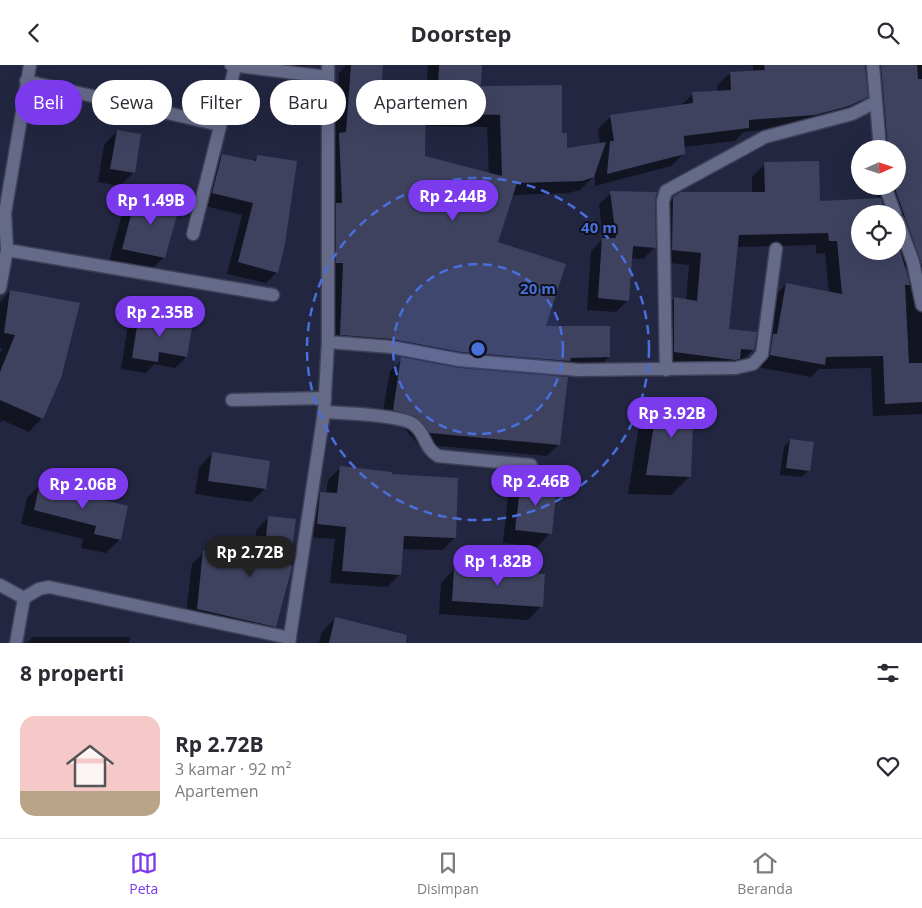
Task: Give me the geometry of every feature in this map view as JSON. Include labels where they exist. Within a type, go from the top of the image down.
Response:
[{"type":"street","points":[[26,80],[30,65]]},
{"type":"street","points":[[873,65],[879,140]]},
{"type":"street","points":[[24,597],[39,589],[49,587],[289,641],[325,398],[328,342],[328,71],[233,66],[230,80]]},
{"type":"street","points":[[82,94],[182,116]]},
{"type":"street","points":[[666,369],[663,201],[666,191],[765,137],[852,114],[876,102]]},
{"type":"street","points":[[0,288],[7,250],[5,213],[19,125]]},
{"type":"street","points":[[193,234],[220,125]]},
{"type":"street","points":[[906,243],[913,262],[922,305]]},
{"type":"street","points":[[328,342],[391,347],[460,361],[569,369],[736,368],[753,365],[762,354],[776,249]]},
{"type":"street","points":[[7,250],[274,295]]},
{"type":"street","points":[[232,400],[325,398]]},
{"type":"street","points":[[324,411],[399,419],[412,423],[420,431],[429,451],[438,456],[531,465]]},
{"type":"street","points":[[0,585],[24,597]]},
{"type":"street","points":[[16,643],[24,597]]},
{"type":"building","points":[[351,65],[383,65],[382,80],[356,80],[356,125],[426,125],[425,156],[502,176],[500,115],[486,115],[486,86],[562,85],[562,133],[567,133],[567,148],[606,142],[594,177],[582,181],[517,183],[498,242],[566,264],[546,326],[610,326],[610,357],[571,358],[570,361],[461,352],[392,339],[340,335],[343,263],[336,263],[336,203],[342,203],[339,133],[346,132]]},
{"type":"building","points":[[439,65],[482,65],[481,80],[438,80]]},
{"type":"building","points":[[764,65],[865,65],[868,97],[849,106],[815,115],[749,120],[749,128],[684,136],[685,154],[607,174],[610,141],[614,141],[610,115],[693,103],[692,92],[731,90],[730,72],[765,70]]},
{"type":"building","points":[[881,65],[917,65],[918,79],[922,79],[922,265],[906,220],[906,205],[901,205],[897,195],[906,195],[906,140],[887,140]]},
{"type":"building","points":[[117,130],[141,134],[135,173],[110,169]]},
{"type":"building","points":[[222,154],[256,161],[257,155],[297,161],[285,244],[278,273],[238,262],[253,203],[212,193]]},
{"type":"building","points":[[819,161],[820,201],[881,198],[883,205],[851,205],[851,260],[903,260],[910,285],[905,285],[909,363],[922,363],[922,402],[885,404],[883,356],[826,357],[825,365],[770,355],[773,334],[777,334],[786,283],[842,294],[837,241],[829,241],[828,233],[739,235],[729,329],[757,332],[754,350],[741,349],[740,359],[735,360],[674,352],[674,297],[697,301],[701,253],[672,250],[673,197],[681,192],[765,192],[764,162]]},
{"type":"building","points":[[610,191],[657,192],[655,201],[656,248],[633,246],[629,301],[598,298],[602,238],[616,238]]},
{"type":"building","points":[[137,192],[180,205],[165,258],[122,249]]},
{"type":"building","points":[[10,290],[80,303],[61,378],[43,419],[0,400],[0,372],[15,335],[4,333]]},
{"type":"building","points":[[139,313],[165,317],[164,323],[192,328],[187,357],[159,352],[158,362],[132,358]]},
{"type":"building","points":[[401,357],[459,368],[568,377],[560,445],[430,433],[416,417],[393,410]]},
{"type":"building","points":[[658,399],[694,400],[691,477],[646,475]]},
{"type":"building","points":[[790,439],[814,442],[810,471],[786,468]]},
{"type":"building","points":[[212,452],[270,461],[266,489],[208,481]]},
{"type":"building","points":[[340,466],[392,472],[392,474],[458,478],[456,538],[404,536],[401,575],[342,571],[346,527],[317,524],[320,492],[337,493]]},
{"type":"building","points":[[521,481],[557,483],[552,534],[515,530]]},
{"type":"building","points":[[40,483],[128,506],[121,540],[94,534],[96,526],[34,510]]},
{"type":"building","points":[[268,516],[296,519],[290,564],[292,567],[276,627],[197,609],[203,550],[243,561],[245,554],[264,558]]},
{"type":"building","points":[[454,568],[545,574],[543,607],[452,601]]},
{"type":"building","points":[[335,617],[407,635],[406,643],[329,643]]}]
